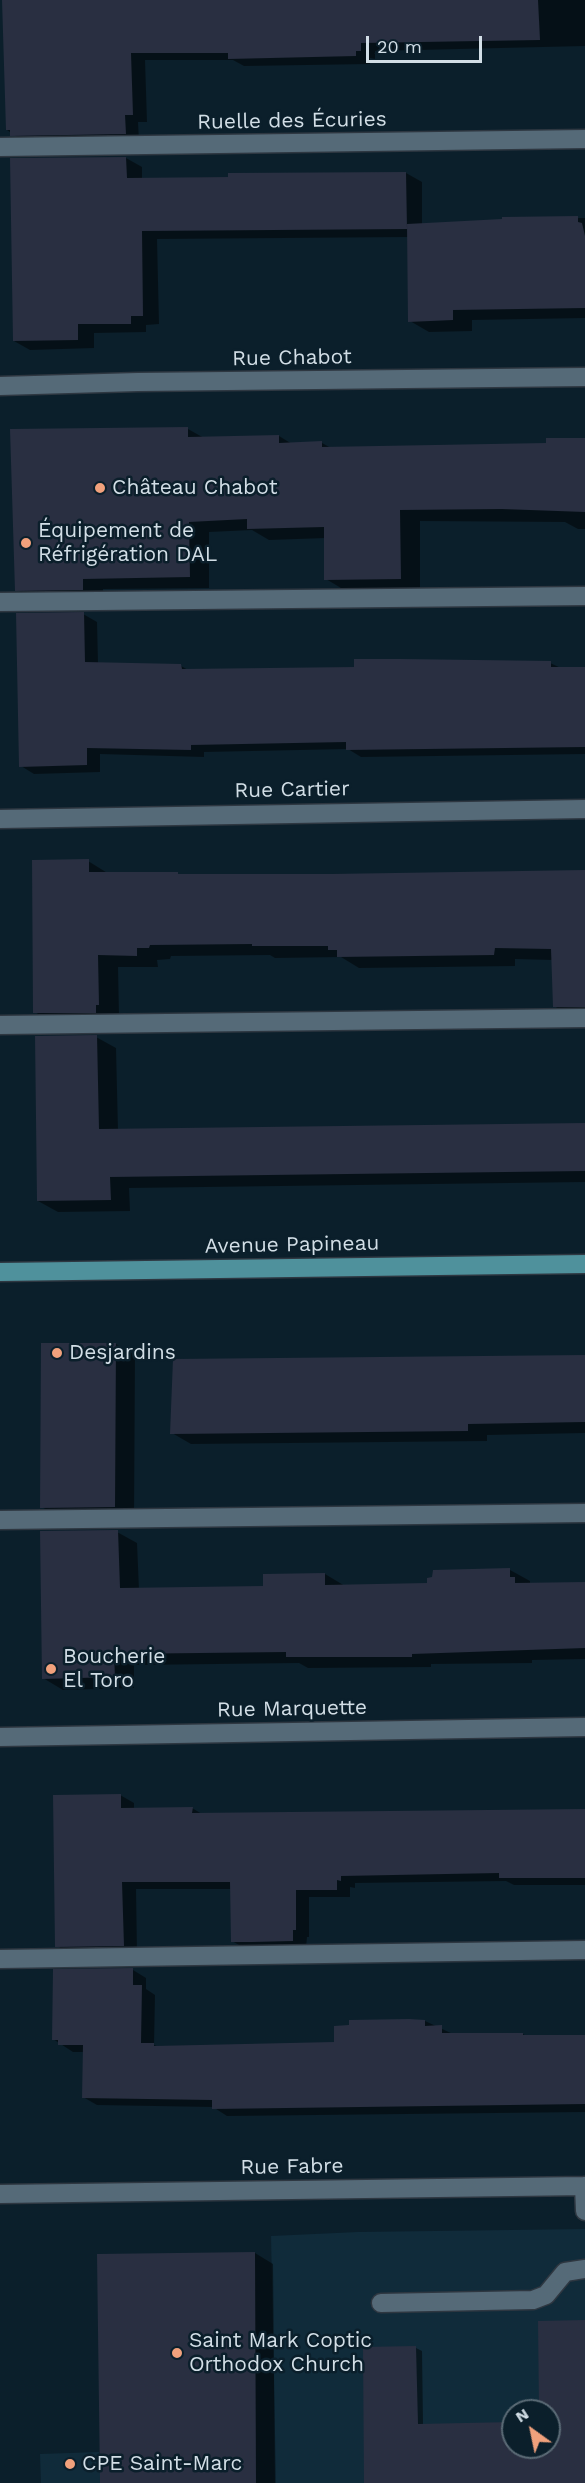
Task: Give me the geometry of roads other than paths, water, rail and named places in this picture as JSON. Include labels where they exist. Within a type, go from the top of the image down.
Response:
[{"type":"main road","name":"Avenue Papineau","points":[[0,1272],[585,1264]]},
{"type":"street","name":"Ruelle des Écuries","points":[[0,147],[585,139]]},
{"type":"street","name":"Rue Chabot","points":[[0,386],[585,377]]},
{"type":"street","points":[[0,602],[585,596]]},
{"type":"street","name":"Rue Cartier","points":[[0,819],[585,809]]},
{"type":"street","points":[[0,1025],[585,1018]]},
{"type":"street","points":[[0,1520],[585,1513]]},
{"type":"street","name":"Rue Marquette","points":[[0,1737],[585,1727]]},
{"type":"street","points":[[0,1959],[585,1950]]},
{"type":"street","points":[[585,2186],[585,2211]]},
{"type":"street","name":"Rue Fabre","points":[[0,2194],[585,2186]]},
{"type":"street","points":[[381,2303],[533,2300],[546,2295],[565,2272],[585,2269]]},
{"type":"place","name":"Château Chabot","points":[[100,488]]},
{"type":"place","name":"Équipement de Réfrigération DAL","points":[[26,543]]},
{"type":"place","name":"Desjardins","points":[[57,1353]]},
{"type":"place","name":"Boucherie El Toro","points":[[51,1669]]},
{"type":"place","name":"Saint Mark Coptic Orthodox Church","points":[[177,2353]]},
{"type":"place","name":"CPE Saint-Marc","points":[[70,2464]]}]
